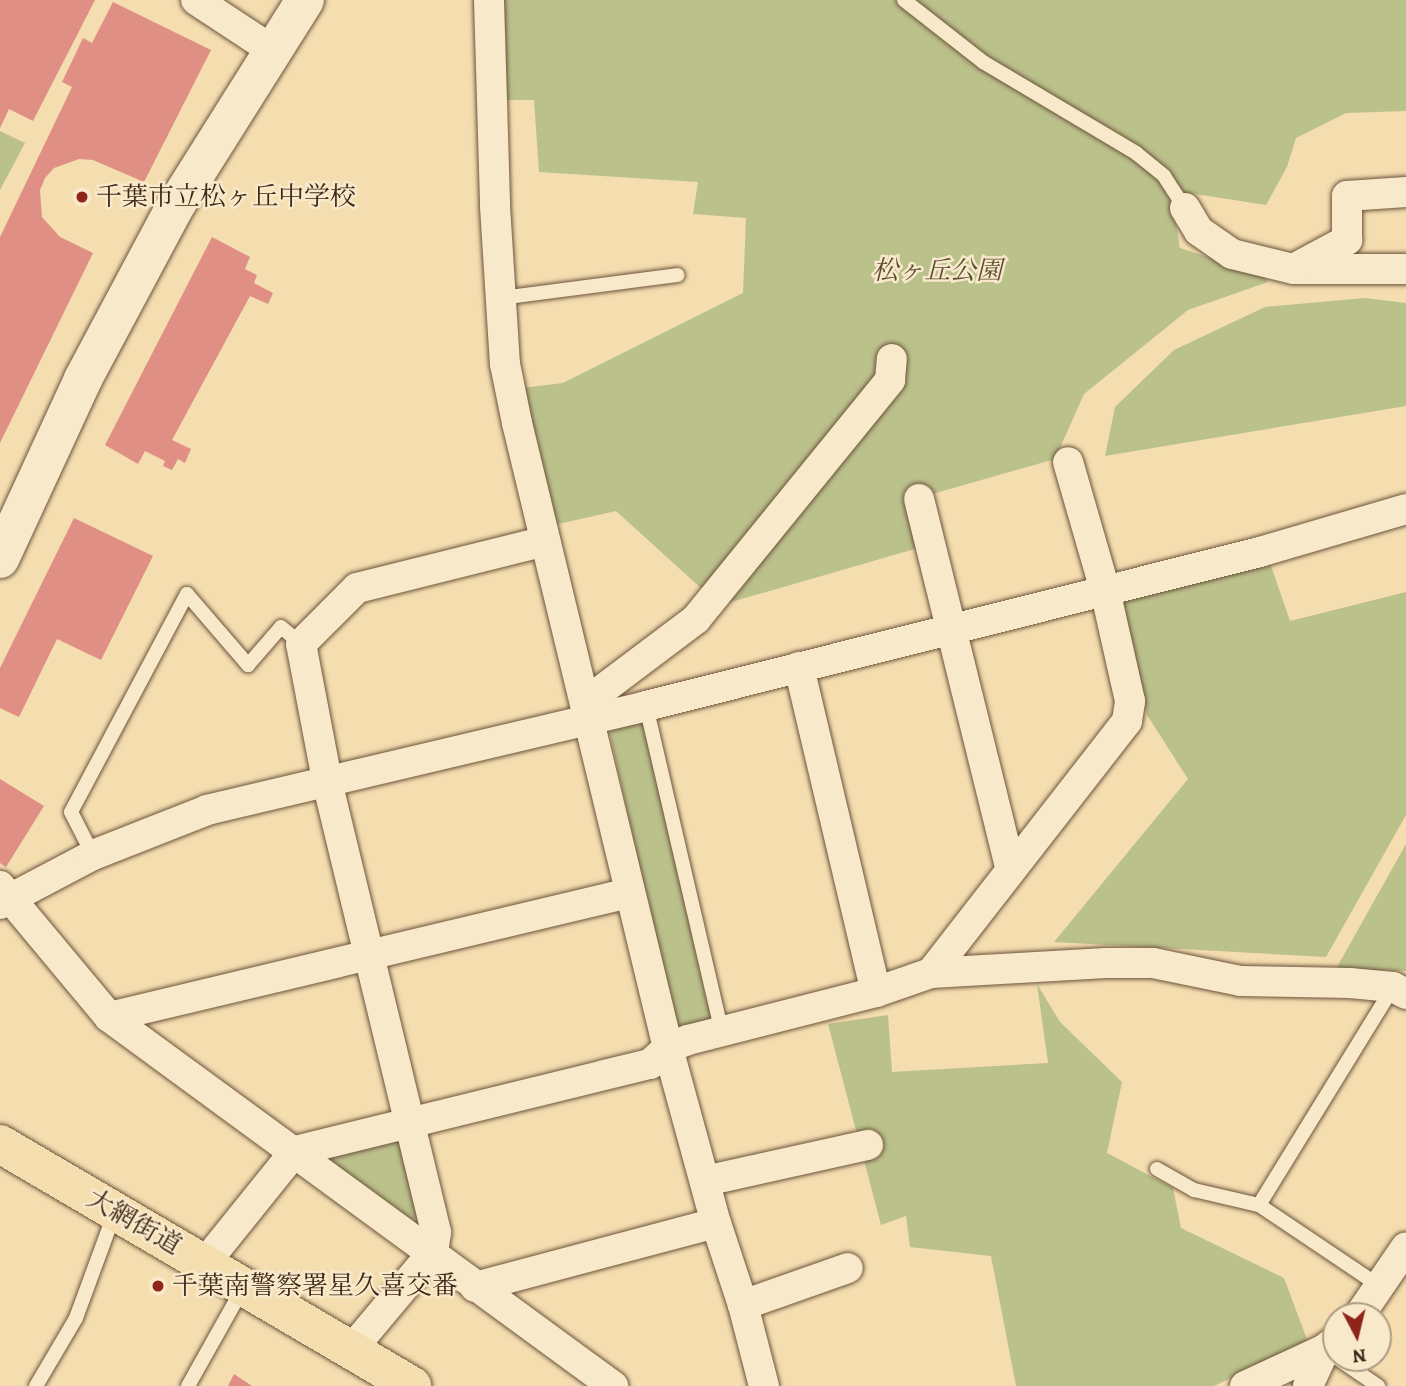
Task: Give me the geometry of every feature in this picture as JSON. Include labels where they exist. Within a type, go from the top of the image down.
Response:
[{"type":"main road","name":"大網街道","points":[[0,1144],[352,1349],[393,1381]]},
{"type":"street","points":[[196,0],[272,50]]},
{"type":"street","points":[[0,559],[83,379],[176,205],[305,0]]},
{"type":"street","points":[[489,0],[494,193],[505,364],[545,541],[668,1048],[764,1386]]},
{"type":"street","points":[[1293,269],[1347,240],[1347,196],[1406,192]]},
{"type":"street","points":[[1185,208],[1199,231],[1232,254],[1293,269],[1406,270]]},
{"type":"street","points":[[587,710],[696,619],[890,380],[892,359]]},
{"type":"street","points":[[931,973],[1010,867],[1127,721],[1130,701],[1105,590],[1068,462]]},
{"type":"street","points":[[919,499],[1010,867]]},
{"type":"street","points":[[613,1386],[109,1017],[4,895],[93,855],[207,810],[587,710],[646,706],[1260,552],[1406,509]]},
{"type":"street","points":[[352,1349],[433,1252],[436,1232],[327,780],[300,644],[357,588],[545,541]]},
{"type":"street","points":[[799,667],[876,992]]},
{"type":"street","points":[[109,1017],[629,893]]},
{"type":"street","points":[[205,1263],[295,1151],[650,1064],[668,1048],[876,992],[931,973],[1106,962],[1153,963],[1241,981],[1399,991]]},
{"type":"street","points":[[705,1181],[868,1145]]},
{"type":"street","points":[[475,1287],[716,1223]]},
{"type":"street","points":[[1370,1302],[1404,1254]]},
{"type":"street","points":[[743,1305],[848,1268]]},
{"type":"street","points":[[1245,1386],[1322,1356]]},
{"type":"street","points":[[1308,1386],[1322,1367]]},
{"type":"lane","points":[[904,0],[983,62],[1136,152],[1164,176],[1185,208]]},
{"type":"lane","points":[[501,298],[678,275]]},
{"type":"lane","points":[[93,855],[71,812],[187,594],[248,665],[281,627],[300,644]]},
{"type":"lane","points":[[646,706],[722,1032]]},
{"type":"lane","points":[[1259,1205],[1399,991]]},
{"type":"lane","points":[[1157,1170],[1194,1190],[1259,1205],[1381,1287]]},
{"type":"lane","points":[[36,1386],[76,1318],[115,1211]]},
{"type":"lane","points":[[188,1386],[243,1287]]},
{"type":"lane","points":[[1360,1372],[1378,1386]]},
{"type":"green space","name":"松ヶ丘公園","points":[[504,0],[1406,0],[1406,111],[1346,113],[1296,138],[1287,167],[1266,205],[1189,193],[1172,200],[1180,248],[1263,275],[1268,282],[1188,310],[1084,394],[1055,459],[908,501],[918,548],[683,616],[703,590],[616,511],[554,525],[522,388],[563,383],[743,293],[746,218],[693,214],[698,182],[539,172],[534,100],[506,100],[502,54]]},
{"type":"green space","points":[[0,131],[25,143],[0,190]]},
{"type":"green space","points":[[1365,298],[1406,303],[1406,406],[1105,456],[1115,407],[1174,350],[1265,307]]},
{"type":"green space","points":[[1268,557],[1290,621],[1406,592],[1406,815],[1326,957],[1054,942],[1188,779],[1147,715],[1121,594]]},
{"type":"green space","points":[[643,722],[714,1011],[712,1019],[681,1026],[674,1020],[610,734],[615,728]]},
{"type":"green space","points":[[1406,844],[1406,971],[1336,969]]},
{"type":"green space","points":[[1037,984],[1060,1022],[1122,1082],[1107,1153],[1173,1188],[1181,1228],[1284,1278],[1308,1342],[1214,1386],[1016,1386],[991,1256],[910,1247],[906,1216],[881,1225],[828,1024],[888,1015],[892,1072],[1048,1063]]},
{"type":"green space","points":[[397,1135],[424,1216],[410,1220],[329,1161],[330,1152]]},
{"type":"building","points":[[0,0],[95,0],[33,121],[9,109],[0,128]]},
{"type":"building","points":[[113,2],[211,50],[144,182],[93,160],[79,159],[54,168],[45,178],[40,190],[42,217],[60,237],[93,253],[0,443],[0,237],[72,87],[62,82],[83,38],[92,43]]},
{"type":"building","points":[[212,237],[250,257],[245,269],[257,275],[254,283],[273,293],[268,304],[250,296],[172,440],[191,449],[185,463],[178,459],[172,470],[163,466],[165,461],[145,451],[138,464],[105,445]]},
{"type":"building","points":[[74,518],[153,556],[101,660],[57,639],[19,717],[0,708],[0,668]]},
{"type":"building","points":[[0,779],[44,806],[6,867],[0,863]]},
{"type":"building","points":[[234,1374],[252,1386],[228,1386]]},
{"type":"place","name":"千葉市立松ヶ丘中学校","points":[[82,197]]},
{"type":"place","name":"千葉南警察署星久喜交番","points":[[158,1286]]}]
